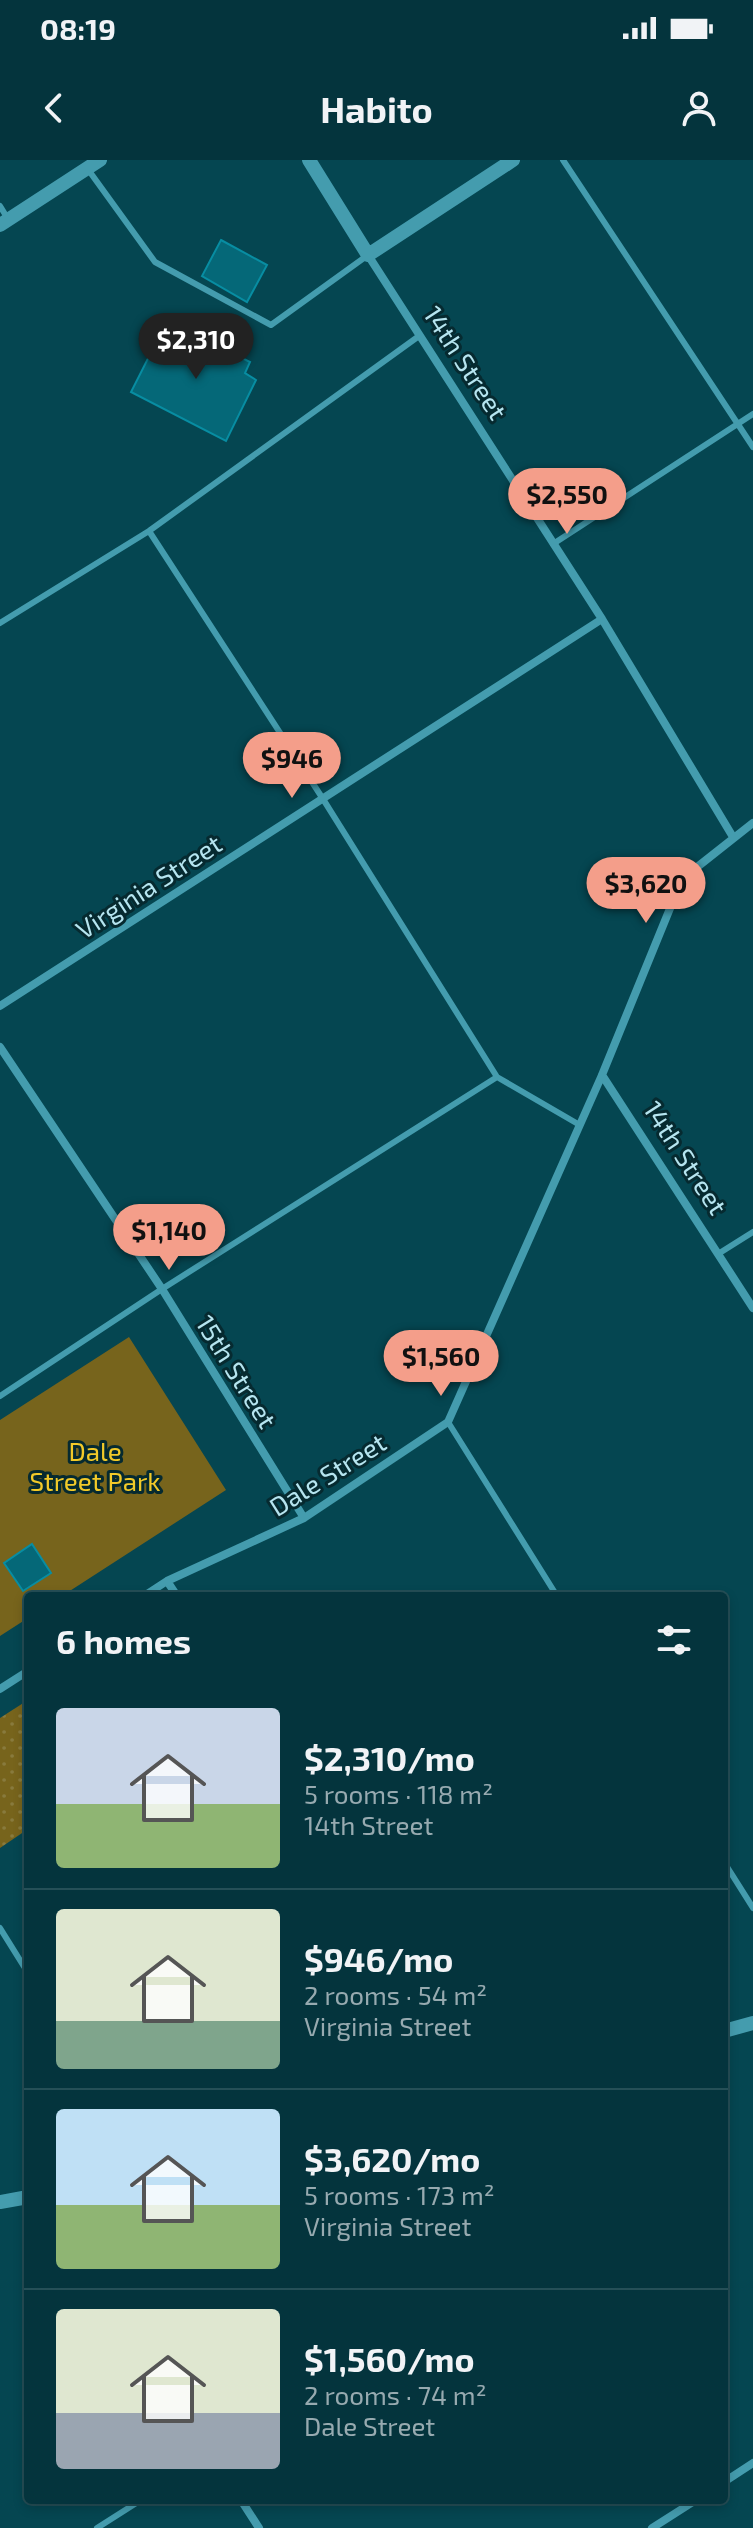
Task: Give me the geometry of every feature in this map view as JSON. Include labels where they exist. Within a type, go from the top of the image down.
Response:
[{"type":"street","points":[[3,217],[100,160]]},
{"type":"street","name":"14th Street","points":[[309,160],[602,619],[733,837]]},
{"type":"street","points":[[368,255],[513,160]]},
{"type":"street","name":"Virginia Street","points":[[0,1006],[602,619]]},
{"type":"street","points":[[448,1422],[602,1075],[682,879],[753,823]]},
{"type":"street","name":"15th Street","points":[[0,1047],[162,1289],[304,1518]]},
{"type":"street","name":"14th Street","points":[[602,1075],[753,1308]]},
{"type":"street","name":"Dale Street","points":[[150,1592],[167,1581],[304,1518],[448,1422]]},
{"type":"street","points":[[167,1581],[174,1592]]},
{"type":"street","points":[[0,1689],[24,1674]]},
{"type":"street","points":[[728,2030],[753,2023]]},
{"type":"street","points":[[0,2202],[24,2198]]},
{"type":"street","points":[[728,2479],[753,2463]]},
{"type":"street","points":[[244,2504],[259,2528]]},
{"type":"street","points":[[652,2528],[690,2504]]},
{"type":"lane","points":[[563,160],[753,447]]},
{"type":"lane","points":[[87,168],[155,262],[271,325],[368,255]]},
{"type":"lane","points":[[0,623],[149,531],[419,336]]},
{"type":"lane","points":[[553,544],[753,414]]},
{"type":"lane","points":[[149,531],[323,799],[497,1077],[578,1124]]},
{"type":"lane","points":[[0,1396],[162,1289],[497,1077]]},
{"type":"lane","points":[[718,1254],[753,1232]]},
{"type":"lane","points":[[448,1422],[554,1592]]},
{"type":"lane","points":[[728,1868],[753,1908]]},
{"type":"lane","points":[[0,1928],[24,1967]]},
{"type":"lane","points":[[97,2528],[135,2504]]},
{"type":"green space","name":"Dale Street Park","points":[[129,1337],[226,1490],[68,1592],[24,1592],[24,1621],[0,1636],[0,1420]]},
{"type":"green space","points":[[24,1703],[24,1832],[0,1848],[0,1718]]},
{"type":"building","points":[[221,240],[267,265],[247,302],[202,276]]},
{"type":"building","points":[[178,326],[250,362],[245,373],[256,380],[226,441],[131,392],[163,329],[173,335]]},
{"type":"building","points":[[32,1544],[51,1573],[23,1591],[4,1563]]}]
